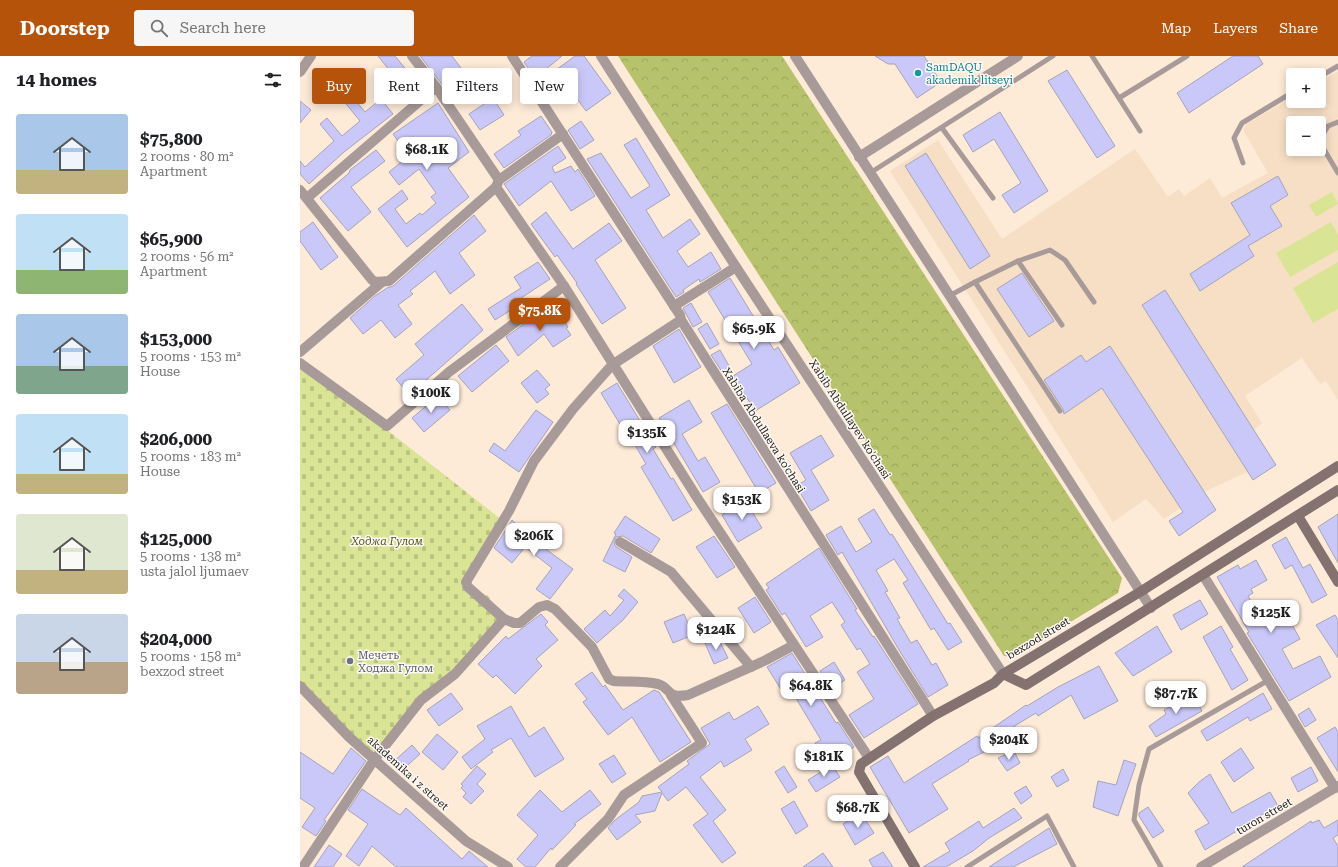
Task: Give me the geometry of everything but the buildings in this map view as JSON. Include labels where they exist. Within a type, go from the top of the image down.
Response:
[{"type":"street","points":[[300,72],[310,56]]},
{"type":"street","points":[[412,56],[436,87],[564,286],[612,365],[869,758]]},
{"type":"street","name":"Xabiba Abdullaeva ko'chasi","points":[[512,56],[674,306],[681,320],[933,716]]},
{"type":"street","name":"Xabib Abdullayev ko'chasi","points":[[601,56],[736,267],[1003,674]]},
{"type":"street","points":[[795,56],[1151,608]]},
{"type":"street","points":[[859,157],[1018,56]]},
{"type":"street","points":[[307,198],[436,87]]},
{"type":"street","points":[[300,190],[372,280],[376,282],[389,281],[498,184],[563,134]]},
{"type":"street","points":[[674,306],[736,267]]},
{"type":"street","points":[[300,352],[382,282]]},
{"type":"street","points":[[300,363],[387,426],[448,372],[564,286]]},
{"type":"street","points":[[560,867],[608,819],[624,795],[702,743],[671,695],[659,684],[614,681],[609,679],[592,647],[555,609],[547,605],[539,607],[520,623],[514,623],[504,619],[468,587],[466,582],[509,511],[534,461],[573,409],[612,365],[681,320]]},
{"type":"street","name":"bexzod street","points":[[1003,674],[1140,592],[1338,466]]},
{"type":"street","name":"bexzod street","points":[[1003,674],[1026,685],[1338,490]]},
{"type":"street","points":[[1298,516],[1338,582]]},
{"type":"street","points":[[620,542],[670,572],[751,667]]},
{"type":"street","points":[[1203,575],[1268,681],[1336,787]]},
{"type":"street","points":[[303,867],[374,760],[421,700],[455,674],[504,619]]},
{"type":"street","points":[[671,695],[678,697],[688,695],[751,667],[794,645]]},
{"type":"street","points":[[915,867],[859,772],[861,764],[933,716],[994,683],[1003,674]]},
{"type":"street","name":"akademika i z street","points":[[300,686],[349,737],[466,841],[508,867]]},
{"type":"street","name":"turon street","points":[[1201,867],[1336,787]]},
{"type":"lane","points":[[870,173],[1053,56]]},
{"type":"lane","points":[[1092,56],[1140,131]]},
{"type":"lane","points":[[1119,98],[1187,56]]},
{"type":"lane","points":[[1326,73],[1338,66]]},
{"type":"lane","points":[[1243,163],[1234,138],[1242,122],[1286,96]]},
{"type":"lane","points":[[1326,129],[1328,126],[1338,122]]},
{"type":"lane","points":[[942,128],[993,198]]},
{"type":"lane","points":[[1326,153],[1338,173]]},
{"type":"lane","points":[[949,296],[1018,261],[1050,250],[1065,260],[1094,302]]},
{"type":"lane","points":[[1018,261],[1062,326]]},
{"type":"lane","points":[[975,282],[1060,411]]},
{"type":"lane","points":[[1161,867],[1134,820],[1139,785],[1149,749],[1268,681]]},
{"type":"lane","points":[[967,867],[1047,816],[1074,867]]},
{"type":"shaded area","points":[[1338,71],[1338,400],[1326,381],[1320,384],[1302,358],[1245,396],[1262,423],[1254,430],[1276,465],[1253,480],[1247,472],[1204,492],[1164,519],[1146,499],[1113,522],[890,171],[938,140],[1002,239],[1135,149],[1168,197],[1179,189],[1184,196],[1210,178],[1222,198],[1268,173],[1243,130],[1246,124],[1286,101],[1286,108],[1326,108],[1326,78]]},
{"type":"green space","points":[[618,56],[782,56],[1122,578],[1118,593],[1013,657],[1004,656]]},
{"type":"green space","points":[[1332,192],[1338,204],[1316,217],[1309,205]]},
{"type":"green space","points":[[1331,222],[1338,235],[1338,250],[1290,277],[1276,253]]},
{"type":"green space","points":[[1338,262],[1338,309],[1313,323],[1293,288]]},
{"type":"green space","name":"Ходжа Гулом","points":[[300,366],[336,390],[502,520],[462,583],[488,596],[504,619],[414,709],[374,760],[300,682]]},
{"type":"place","name":"SamDAQU akademik litseyi","points":[[918,73]]},
{"type":"place","name":"Мечеть Ходжа Гулом","points":[[350,661]]}]
